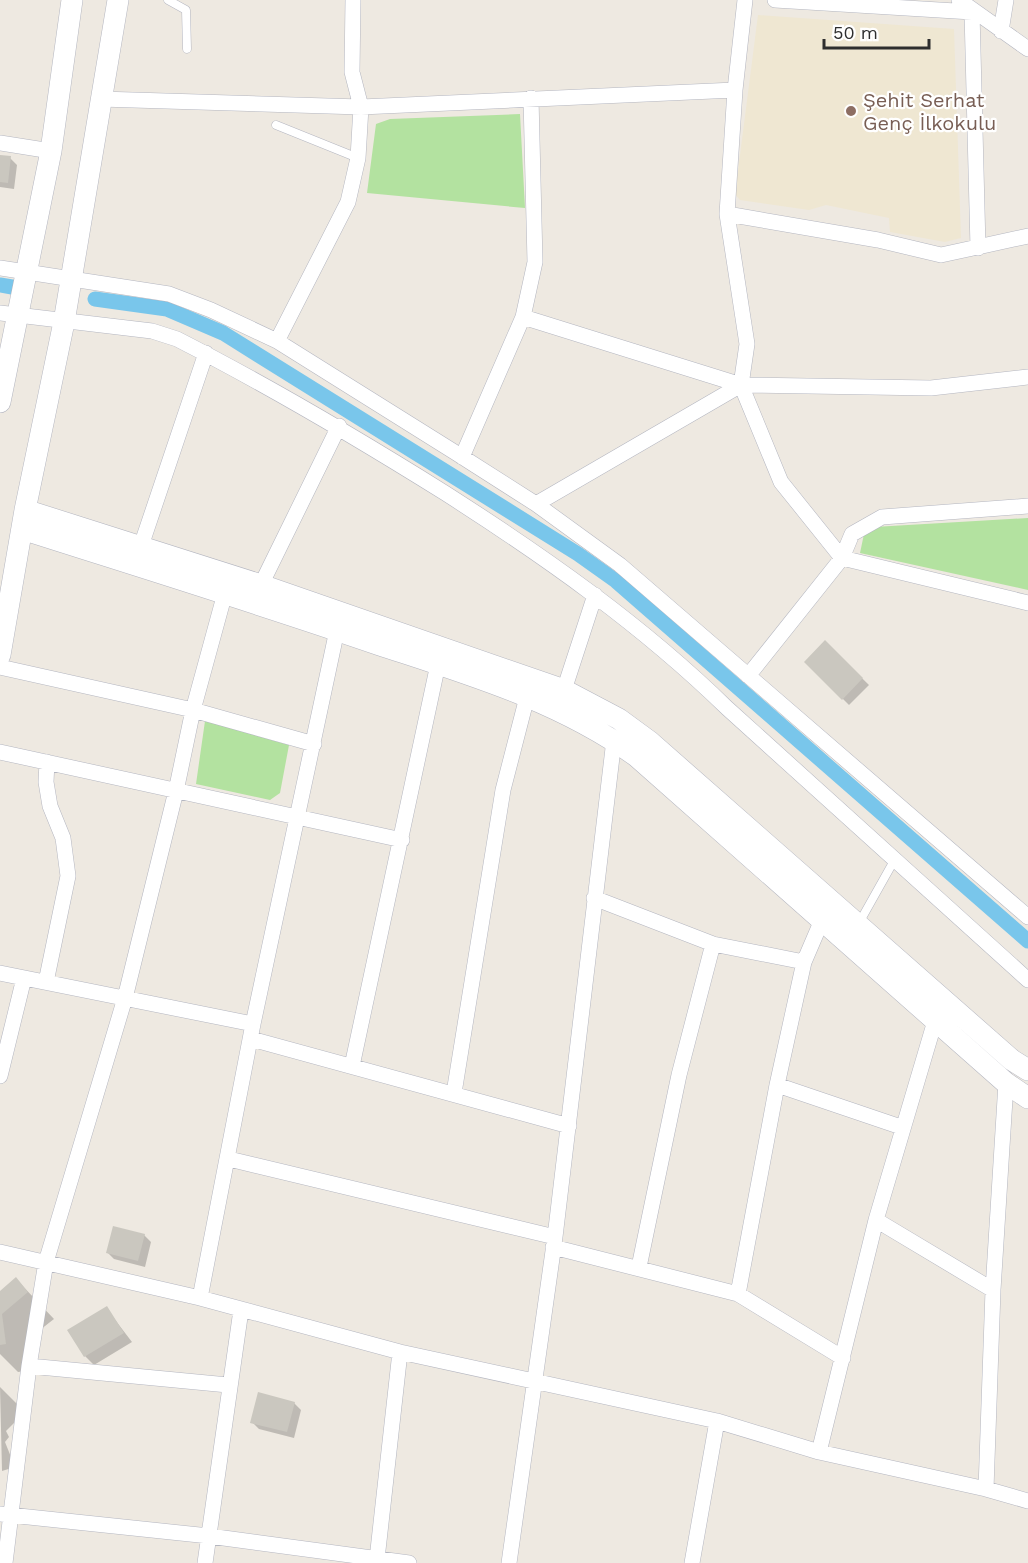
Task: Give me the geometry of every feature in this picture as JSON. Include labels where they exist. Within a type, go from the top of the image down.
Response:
[{"type":"street","points":[[0,402],[9,314],[27,272],[51,151],[72,0]]},
{"type":"street","points":[[0,655],[23,520],[64,322],[118,0]]},
{"type":"street","points":[[278,341],[348,202],[358,158],[361,107],[352,72],[353,0]]},
{"type":"street","points":[[745,0],[735,90],[727,214],[747,344],[741,385],[781,482],[842,558],[1028,603]]},
{"type":"street","points":[[775,0],[972,12]]},
{"type":"street","points":[[959,0],[972,12],[1028,49]]},
{"type":"street","points":[[1001,31],[1006,0]]},
{"type":"street","points":[[972,12],[978,248]]},
{"type":"street","points":[[100,99],[361,107],[735,90]]},
{"type":"street","points":[[462,457],[523,317],[535,262],[531,98]]},
{"type":"street","points":[[0,143],[51,151]]},
{"type":"street","points":[[727,214],[878,240],[941,255],[1028,236]]},
{"type":"street","points":[[0,268],[169,294],[211,309],[278,341],[462,457],[536,504],[620,565],[1028,917]]},
{"type":"street","points":[[9,314],[152,331],[177,339],[339,426],[501,529],[595,596],[680,662],[727,708],[1028,980]]},
{"type":"street","points":[[523,317],[741,385],[931,388],[1028,377]]},
{"type":"street","points":[[141,546],[206,354]]},
{"type":"street","points":[[536,504],[741,385]]},
{"type":"street","points":[[261,585],[339,426]]},
{"type":"street","points":[[747,676],[842,558],[852,534],[882,517],[1028,506]]},
{"type":"street","points":[[23,520],[141,546],[261,585],[564,690],[619,719],[649,741],[1012,1060],[1028,1070]]},
{"type":"street","points":[[23,520],[225,593],[438,664],[527,697],[558,709],[614,740],[636,756],[1006,1083],[1028,1098]]},
{"type":"street","points":[[5,1563],[6,1514],[46,1262],[125,998],[176,790],[193,710],[225,593]]},
{"type":"street","points":[[564,690],[595,596]]},
{"type":"street","points":[[201,1298],[252,1031],[337,630]]},
{"type":"street","points":[[352,1066],[438,664]]},
{"type":"street","points":[[0,667],[193,710],[314,744]]},
{"type":"street","points":[[454,1093],[503,790],[527,697]]},
{"type":"street","points":[[509,1563],[536,1381],[569,1126],[614,740]]},
{"type":"street","points":[[0,752],[402,840]]},
{"type":"street","points":[[46,982],[68,876],[63,838],[50,806],[46,782],[47,762]]},
{"type":"street","points":[[594,898],[712,944],[804,962]]},
{"type":"street","points":[[738,1294],[777,1085],[804,962],[822,920]]},
{"type":"street","points":[[639,1267],[679,1075],[712,944]]},
{"type":"street","points":[[0,973],[125,998],[252,1031],[352,1066],[569,1126]]},
{"type":"street","points":[[0,1076],[24,978]]},
{"type":"street","points":[[819,1452],[901,1127],[935,1021]]},
{"type":"street","points":[[986,1489],[993,1290],[1006,1083]]},
{"type":"street","points":[[777,1085],[901,1127]]},
{"type":"street","points":[[229,1159],[554,1242],[738,1294],[843,1358]]},
{"type":"street","points":[[876,1220],[993,1290]]},
{"type":"street","points":[[0,1252],[201,1298],[399,1352],[717,1421],[819,1452],[986,1489],[1028,1501]]},
{"type":"street","points":[[205,1563],[228,1385],[241,1310]]},
{"type":"street","points":[[377,1559],[399,1352]]},
{"type":"street","points":[[29,1366],[228,1385]]},
{"type":"street","points":[[692,1563],[717,1421]]},
{"type":"street","points":[[6,1514],[209,1536],[409,1563]]},
{"type":"lane","points":[[168,0],[186,10],[188,49]]},
{"type":"lane","points":[[276,125],[358,158]]},
{"type":"lane","points":[[858,924],[895,859]]},
{"type":"shaded area","name":"Şehit Serhat Genç İlkokulu","points":[[758,15],[954,29],[961,238],[945,242],[890,232],[889,218],[826,205],[809,210],[740,200],[735,194]]},
{"type":"green space","points":[[520,114],[525,208],[367,193],[376,124],[390,119]]},
{"type":"green space","points":[[1028,518],[1028,590],[860,553],[864,534],[874,527]]},
{"type":"green space","points":[[205,721],[289,745],[280,793],[270,800],[196,784]]},
{"type":"building","points":[[0,155],[11,156],[8,183],[0,182]]},
{"type":"building","points":[[825,640],[863,678],[842,700],[804,662]]},
{"type":"building","points":[[113,1226],[145,1234],[138,1261],[106,1253]]},
{"type":"building","points":[[16,1277],[28,1292],[2,1314],[6,1344],[0,1345],[0,1291]]},
{"type":"building","points":[[107,1306],[124,1333],[84,1357],[67,1330]]},
{"type":"building","points":[[258,1392],[295,1402],[287,1432],[250,1423]]},
{"type":"waterway","points":[[0,285],[12,287]]},
{"type":"waterway","points":[[95,299],[167,309],[223,333],[578,554],[616,581],[1028,941]]},
{"type":"place","name":"Şehit Serhat Genç İlkokulu","points":[[851,111]]}]
